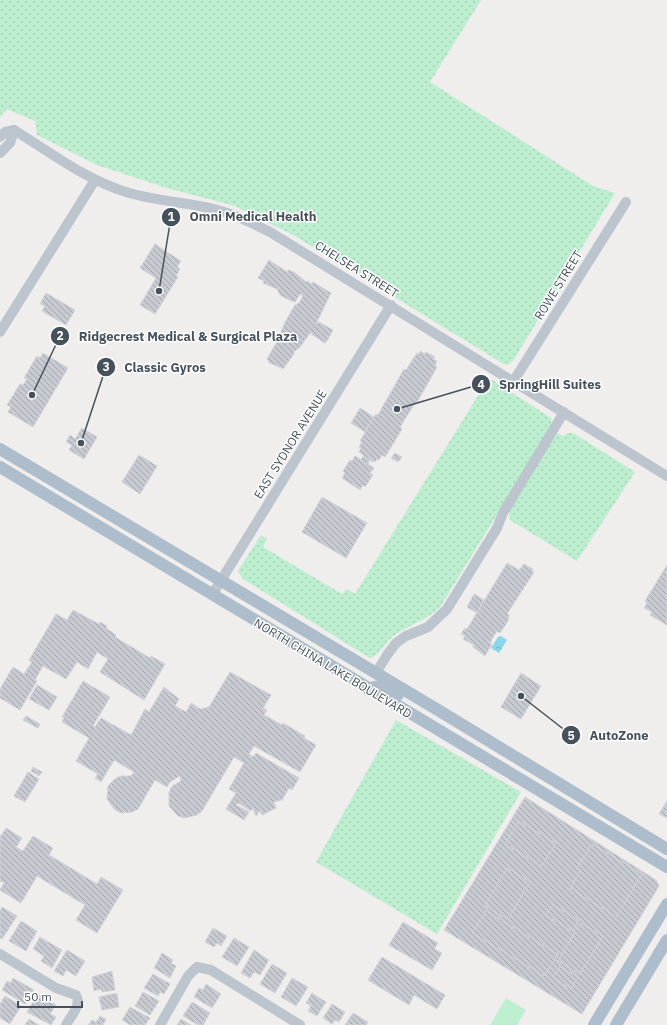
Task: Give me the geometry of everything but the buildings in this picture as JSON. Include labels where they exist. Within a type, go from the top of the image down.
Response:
[{"type":"main road","name":"NORTH CHINA LAKE BOULEVARD","points":[[0,449],[220,582],[438,710],[667,849]]},
{"type":"main road","name":"NORTH CHINA LAKE BOULEVARD","points":[[0,467],[667,868]]},
{"type":"main road","points":[[369,690],[379,686],[425,711],[438,710]]},
{"type":"main road","points":[[594,1025],[667,904]]},
{"type":"main road","points":[[616,1025],[667,940]]},
{"type":"street","points":[[0,137],[5,132],[14,130],[10,143],[0,153]]},
{"type":"street","name":"CHELSEA STREET","points":[[14,130],[95,180],[127,192],[214,209],[242,218],[290,243],[667,476]]},
{"type":"street","points":[[0,332],[95,180]]},
{"type":"street","name":"ROWE STREET","points":[[513,382],[626,202]]},
{"type":"street","name":"EAST SYDNOR AVENUE","points":[[212,595],[391,306]]},
{"type":"street","points":[[376,673],[396,643],[406,636],[428,627],[447,609],[497,528],[503,514],[564,412]]},
{"type":"street","points":[[1,958],[56,988],[71,993],[78,998],[78,1005],[66,1025]]},
{"type":"street","points":[[160,1025],[188,976],[197,967],[211,970],[300,1025]]},
{"type":"green space","points":[[0,0],[481,0],[430,82],[593,186],[615,193],[513,361],[507,365],[295,236],[235,206],[167,188],[97,165],[37,135],[35,121],[7,109],[0,117]]},
{"type":"green space","points":[[489,378],[551,418],[551,427],[440,607],[435,612],[392,637],[373,657],[370,658],[243,579],[238,571],[261,535],[267,539],[263,547],[342,594],[347,589],[355,594]]},
{"type":"green space","points":[[557,433],[563,436],[568,433],[573,433],[635,472],[577,561],[510,520],[509,507]]},
{"type":"green space","points":[[396,720],[521,792],[437,934],[316,862]]},
{"type":"green space","points":[[506,998],[526,1010],[517,1025],[490,1025]]},
{"type":"water","points":[[501,636],[507,640],[499,653],[491,648],[498,637]]},
{"type":"place","name":"Omni Medical Health","points":[[159,291]]},
{"type":"place","name":"Ridgecrest Medical & Surgical Plaza","points":[[32,395]]},
{"type":"place","name":"SpringHill Suites","points":[[397,409]]},
{"type":"place","name":"Classic Gyros","points":[[81,443]]},
{"type":"place","name":"AutoZone","points":[[521,696]]}]
